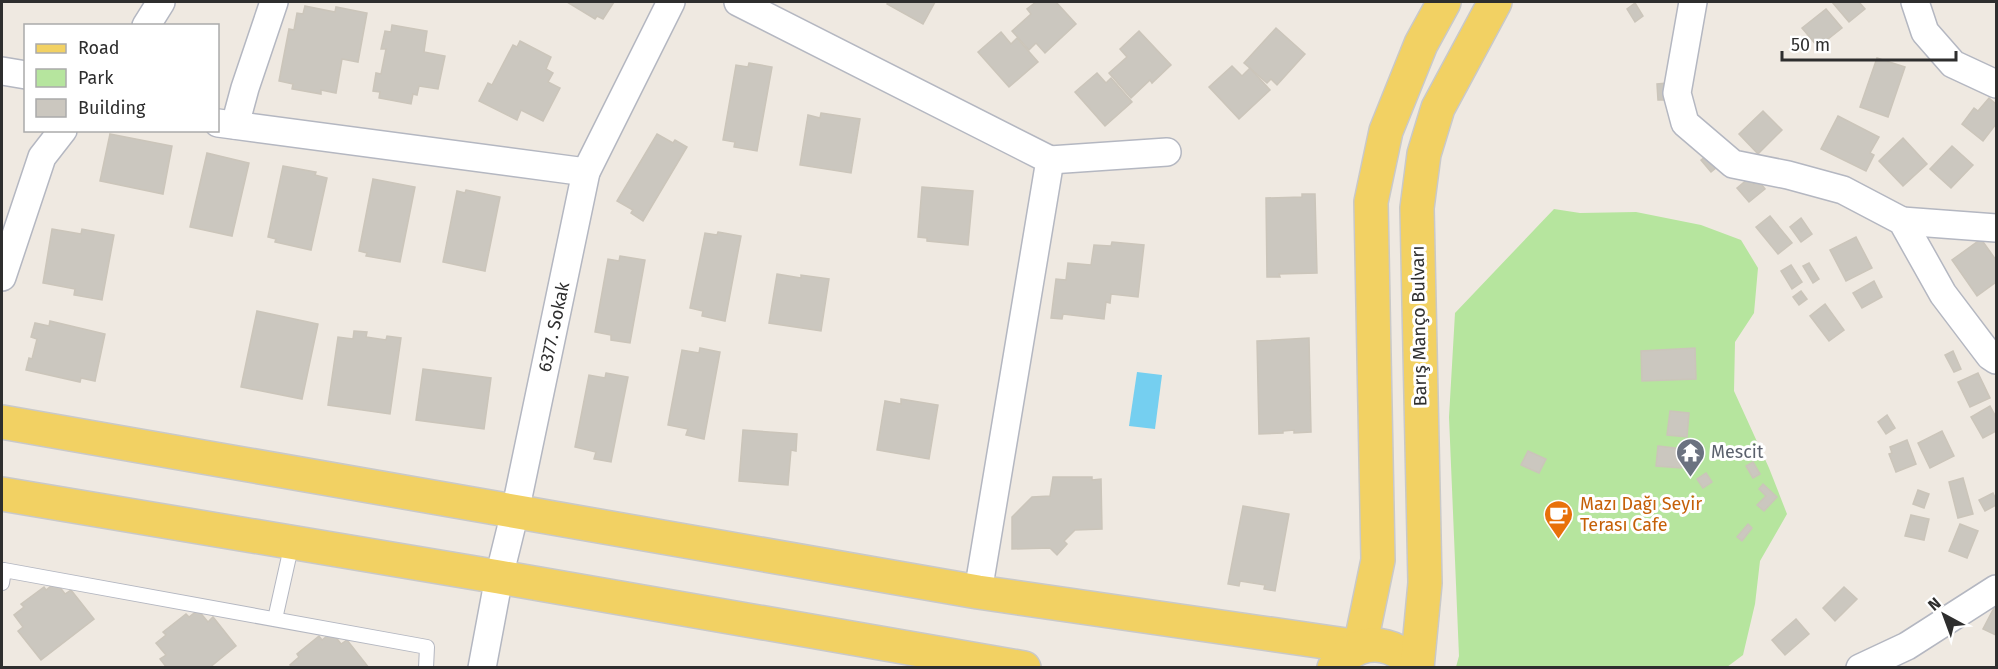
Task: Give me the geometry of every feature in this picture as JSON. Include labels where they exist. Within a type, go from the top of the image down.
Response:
[{"type":"main road","points":[[1360,647],[1378,560],[1371,202],[1386,131],[1421,44],[1444,2]]},
{"type":"main road","name":"Barış Manço Bulvarı","points":[[1416,668],[1425,583],[1417,208],[1424,154],[1438,108],[1495,2]]},
{"type":"main road","points":[[2,422],[978,592],[1360,647]]},
{"type":"main road","points":[[2,494],[1024,668]]},
{"type":"main road","points":[[1334,668],[1349,652],[1373,645],[1398,650],[1416,668]]},
{"type":"street","points":[[147,24],[161,2]]},
{"type":"street","points":[[274,2],[245,88],[226,124],[586,172]]},
{"type":"street","name":"6377. Sokak","points":[[482,668],[499,577],[515,512],[586,172],[671,2]]},
{"type":"street","points":[[738,2],[1050,160],[1167,152]]},
{"type":"street","points":[[1693,2],[1677,93],[1685,123],[1732,164],[1788,175],[1843,190],[1902,221],[1996,228]]},
{"type":"street","points":[[1915,2],[1925,32],[1953,64],[1996,84]]},
{"type":"street","points":[[2,71],[24,75]]},
{"type":"street","points":[[2,277],[42,157],[61,132]]},
{"type":"street","points":[[978,592],[1050,160]]},
{"type":"street","points":[[1902,221],[1943,294],[1990,356],[1996,360]]},
{"type":"street","points":[[1860,668],[1907,646],[1996,589]]},
{"type":"lane","points":[[275,619],[292,543]]},
{"type":"lane","points":[[2,583],[4,570],[427,646],[426,668]]},
{"type":"green space","points":[[1554,209],[1580,213],[1636,212],[1701,225],[1741,240],[1758,268],[1754,313],[1735,342],[1734,391],[1787,514],[1760,561],[1755,604],[1743,655],[1727,667],[1456,667],[1459,656],[1449,417],[1455,313]]},
{"type":"water","points":[[1137,372],[1162,375],[1155,429],[1129,426]]},
{"type":"building","points":[[567,2],[614,2],[603,19],[597,16],[595,19]]},
{"type":"building","points":[[888,2],[935,2],[923,24],[887,4]]},
{"type":"building","points":[[1036,2],[1056,2],[1076,24],[1045,53],[1036,43],[1029,50],[1012,31],[1031,14],[1027,9]]},
{"type":"building","points":[[1832,2],[1859,2],[1865,9],[1849,22]]},
{"type":"building","points":[[1635,3],[1643,16],[1635,22],[1627,9]]},
{"type":"building","points":[[305,6],[335,12],[336,7],[367,13],[358,62],[342,59],[336,93],[321,90],[321,94],[292,89],[293,84],[279,81],[289,29],[294,30],[297,13],[303,14]]},
{"type":"building","points":[[1826,9],[1842,28],[1818,47],[1802,28]]},
{"type":"building","points":[[392,25],[427,31],[424,52],[445,56],[438,89],[419,86],[417,95],[413,94],[411,104],[379,98],[380,92],[373,91],[376,73],[381,74],[386,49],[381,49],[385,31],[391,32]]},
{"type":"building","points":[[1276,28],[1305,54],[1277,85],[1271,79],[1267,83],[1244,63]]},
{"type":"building","points":[[1139,31],[1171,65],[1131,98],[1109,73],[1127,57],[1120,49]]},
{"type":"building","points":[[1001,32],[1011,44],[1017,38],[1038,62],[1009,87],[978,52]]},
{"type":"building","points":[[520,41],[551,57],[546,69],[553,73],[548,82],[560,88],[543,121],[521,110],[517,120],[479,101],[488,83],[492,85],[513,45],[517,47]]},
{"type":"building","points":[[1877,58],[1905,67],[1888,117],[1860,107]]},
{"type":"building","points":[[749,63],[772,67],[757,151],[734,147],[735,142],[723,140],[736,65],[748,67]]},
{"type":"building","points":[[1232,66],[1242,76],[1250,68],[1270,90],[1239,119],[1209,87]]},
{"type":"building","points":[[1097,73],[1106,83],[1111,78],[1132,102],[1105,126],[1075,92]]},
{"type":"building","points":[[1667,83],[1668,100],[1658,100],[1657,84]]},
{"type":"building","points":[[1989,98],[1996,104],[1996,124],[1983,141],[1962,124],[1974,108],[1978,111]]},
{"type":"building","points":[[1763,111],[1782,130],[1758,154],[1739,134]]},
{"type":"building","points":[[821,113],[860,119],[851,173],[800,165],[808,115],[820,118]]},
{"type":"building","points":[[1838,116],[1879,137],[1870,153],[1874,155],[1866,171],[1821,149]]},
{"type":"building","points":[[110,134],[172,146],[163,194],[100,181]]},
{"type":"building","points":[[657,134],[673,143],[675,140],[687,147],[643,221],[631,213],[633,210],[617,201]]},
{"type":"building","points":[[1903,138],[1927,164],[1903,186],[1879,161]]},
{"type":"building","points":[[1952,146],[1973,165],[1951,188],[1930,169]]},
{"type":"building","points":[[207,153],[249,163],[232,236],[190,227]]},
{"type":"building","points":[[1706,156],[1716,168],[1711,172],[1701,160]]},
{"type":"building","points":[[283,166],[316,172],[315,175],[327,178],[311,250],[275,242],[276,239],[268,237]]},
{"type":"building","points":[[1749,178],[1754,184],[1758,180],[1765,189],[1749,202],[1737,188]]},
{"type":"building","points":[[373,179],[415,187],[400,262],[366,256],[367,253],[359,251]]},
{"type":"building","points":[[922,187],[973,191],[968,245],[927,241],[927,238],[918,237]]},
{"type":"building","points":[[466,190],[500,197],[485,271],[443,262],[457,191],[465,193]]},
{"type":"building","points":[[1302,194],[1315,194],[1317,273],[1279,274],[1280,277],[1267,277],[1266,198],[1302,197]]},
{"type":"building","points":[[1770,216],[1792,243],[1778,254],[1756,227]]},
{"type":"building","points":[[1801,218],[1812,234],[1801,242],[1790,227]]},
{"type":"building","points":[[52,229],[81,234],[82,229],[114,235],[102,300],[74,295],[75,289],[43,283]]},
{"type":"building","points":[[718,232],[741,236],[725,321],[702,316],[703,311],[690,308],[705,233],[717,235]]},
{"type":"building","points":[[1856,237],[1872,268],[1846,281],[1830,250]]},
{"type":"building","points":[[1981,239],[1996,260],[1996,282],[1977,296],[1952,260]]},
{"type":"building","points":[[1112,242],[1144,245],[1138,297],[1111,294],[1110,303],[1106,302],[1104,319],[1063,314],[1062,319],[1051,318],[1056,279],[1066,280],[1068,263],[1091,265],[1094,245],[1111,246]]},
{"type":"building","points":[[620,256],[645,260],[630,343],[611,340],[611,335],[595,332],[608,259],[619,261]]},
{"type":"building","points":[[1809,263],[1819,279],[1813,283],[1803,266]]},
{"type":"building","points":[[1791,265],[1802,282],[1792,289],[1781,271]]},
{"type":"building","points":[[777,274],[829,279],[821,331],[769,323]]},
{"type":"building","points":[[1874,281],[1882,297],[1862,308],[1853,293]]},
{"type":"building","points":[[1801,291],[1807,299],[1799,305],[1793,297]]},
{"type":"building","points":[[1825,304],[1844,330],[1829,341],[1810,316]]},
{"type":"building","points":[[257,311],[318,324],[302,399],[241,387]]},
{"type":"building","points":[[50,321],[105,334],[95,381],[81,378],[80,382],[26,370],[29,358],[32,359],[37,339],[31,337],[35,323],[49,326]]},
{"type":"building","points":[[354,331],[367,332],[366,337],[386,340],[387,336],[401,338],[390,414],[328,405],[338,337],[353,339]]},
{"type":"building","points":[[1309,338],[1311,432],[1294,433],[1294,430],[1259,434],[1257,341]]},
{"type":"building","points":[[700,348],[720,352],[704,439],[686,435],[688,429],[668,425],[682,350],[699,353]]},
{"type":"building","points":[[1695,348],[1696,379],[1642,381],[1641,351]]},
{"type":"building","points":[[1953,351],[1961,369],[1954,372],[1945,355]]},
{"type":"building","points":[[423,369],[491,378],[484,429],[416,420]]},
{"type":"building","points":[[606,373],[628,377],[611,462],[594,459],[596,452],[575,447],[589,375],[605,378]]},
{"type":"building","points":[[1978,373],[1990,398],[1970,407],[1958,382]]},
{"type":"building","points":[[901,399],[938,405],[929,459],[877,450],[885,401],[901,404]]},
{"type":"building","points":[[1990,406],[1996,417],[1996,431],[1983,438],[1971,417]]},
{"type":"building","points":[[1670,411],[1689,413],[1687,437],[1667,435]]},
{"type":"building","points":[[1887,415],[1895,428],[1886,434],[1878,422]]},
{"type":"building","points":[[743,430],[797,434],[796,451],[791,450],[788,485],[739,481]]},
{"type":"building","points":[[1942,431],[1954,456],[1930,468],[1918,443]]},
{"type":"building","points":[[1907,440],[1916,464],[1896,472],[1889,454],[1892,453],[1890,447]]},
{"type":"building","points":[[1658,446],[1683,449],[1681,468],[1656,466]]},
{"type":"building","points":[[1528,451],[1546,459],[1539,473],[1521,465]]},
{"type":"building","points":[[1753,462],[1760,474],[1753,478],[1746,466]]},
{"type":"building","points":[[1706,473],[1712,482],[1703,488],[1697,479]]},
{"type":"building","points":[[1053,477],[1101,479],[1102,529],[1075,530],[1064,541],[1067,544],[1057,555],[1050,548],[1012,549],[1012,517],[1032,497],[1050,496]]},
{"type":"building","points":[[1963,478],[1973,514],[1958,518],[1949,482]]},
{"type":"building","points":[[1763,484],[1777,497],[1764,511],[1757,505],[1766,496],[1759,489]]},
{"type":"building","points":[[1918,490],[1929,494],[1924,508],[1913,504]]},
{"type":"building","points":[[1993,493],[1996,505],[1985,511],[1979,500]]},
{"type":"building","points":[[1243,506],[1289,514],[1275,591],[1264,589],[1265,585],[1240,581],[1239,586],[1228,584]]},
{"type":"building","points":[[1911,515],[1929,519],[1924,540],[1905,536]]},
{"type":"building","points":[[1748,524],[1752,528],[1742,541],[1737,537]]},
{"type":"building","points":[[1960,524],[1978,531],[1967,558],[1949,551]]},
{"type":"building","points":[[56,582],[65,594],[71,590],[94,619],[41,660],[18,631],[23,627],[14,615],[24,607],[21,604],[44,587],[46,590]]},
{"type":"building","points":[[1844,587],[1857,599],[1835,621],[1823,608]]},
{"type":"building","points":[[1996,604],[1996,635],[1983,629]]},
{"type":"building","points":[[198,610],[208,622],[213,617],[236,646],[209,668],[167,668],[160,659],[166,655],[156,643],[166,635],[163,632],[186,614],[189,617]]},
{"type":"building","points":[[1796,619],[1809,634],[1785,655],[1772,640]]},
{"type":"building","points":[[332,632],[341,644],[347,640],[369,668],[292,668],[290,665],[299,657],[297,654],[319,636],[322,640]]},
{"type":"place","name":"Mescit","points":[[1690,478]]},
{"type":"place","name":"Mazı Dağı Seyir Terası Cafe","points":[[1559,540]]}]
